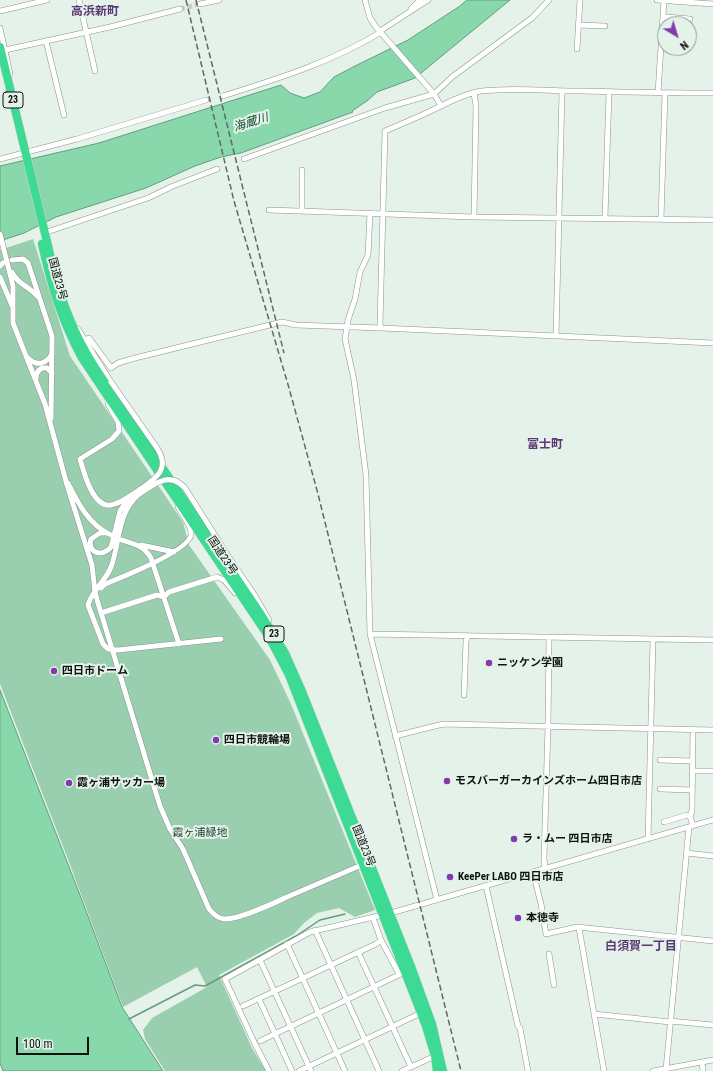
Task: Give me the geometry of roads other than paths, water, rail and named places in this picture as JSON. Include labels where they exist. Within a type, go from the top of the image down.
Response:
[{"type":"highway","name":"国道23号","points":[[3,48],[55,297],[67,330],[82,358],[269,638],[289,675],[364,864],[387,914],[402,973],[421,1013],[435,1056],[437,1071]]},
{"type":"highway","name":"国道23号","points":[[0,68],[24,154]]},
{"type":"highway","name":"国道23号","points":[[42,231],[61,296],[72,327],[89,358],[262,616],[285,653],[301,689],[387,914],[432,1024],[443,1071]]},
{"type":"street","points":[[0,11],[47,0]]},
{"type":"street","points":[[79,0],[95,71]]},
{"type":"street","points":[[200,4],[219,0]]},
{"type":"street","points":[[365,0],[370,18],[433,93],[441,106]]},
{"type":"street","points":[[407,14],[420,0]]},
{"type":"street","points":[[222,96],[314,65],[350,49],[381,32],[428,0]]},
{"type":"street","points":[[244,159],[433,93],[532,18],[549,0]]},
{"type":"street","points":[[577,49],[580,0]]},
{"type":"street","points":[[657,0],[713,4]]},
{"type":"street","points":[[663,16],[664,0]]},
{"type":"street","points":[[0,28],[3,48],[46,41],[180,9]]},
{"type":"street","points":[[578,25],[605,26]]},
{"type":"street","points":[[46,41],[64,115]]},
{"type":"street","points":[[658,93],[660,56]]},
{"type":"street","points":[[381,328],[385,131],[413,120],[460,97],[487,91],[518,90],[665,94],[713,93]]},
{"type":"street","points":[[556,336],[562,91]]},
{"type":"street","points":[[605,218],[608,92]]},
{"type":"street","points":[[474,93],[476,106],[474,217]]},
{"type":"street","points":[[661,219],[665,94]]},
{"type":"street","points":[[0,158],[24,154],[206,100]]},
{"type":"street","points":[[42,231],[148,198],[173,186],[217,169]]},
{"type":"street","points":[[302,170],[302,211]]},
{"type":"street","points":[[269,210],[560,219],[566,217],[713,220]]},
{"type":"street","points":[[370,213],[368,255],[360,272],[355,299],[348,320],[345,340],[354,380],[366,475],[370,634],[437,900]]},
{"type":"street","points":[[0,234],[13,286],[13,323],[43,399],[58,455],[92,565],[95,592],[101,614],[152,780],[165,818],[184,849],[206,903],[214,915],[225,919],[237,917],[260,909],[364,864]]},
{"type":"street","points":[[6,256],[16,280],[32,291],[39,300]]},
{"type":"street","points":[[12,260],[23,259],[28,263],[51,333],[53,353],[51,412],[52,430]]},
{"type":"street","points":[[0,277],[13,309]]},
{"type":"street","points":[[56,279],[72,319],[84,340],[162,457],[162,471],[137,494],[126,510],[110,568],[105,578],[90,598],[88,605],[103,644],[108,649],[113,650],[179,644],[221,638]]},
{"type":"street","points":[[84,340],[89,338],[111,368],[115,364],[282,322],[296,325],[713,343]]},
{"type":"street","points":[[27,356],[34,363],[42,364],[47,361],[53,353]]},
{"type":"street","points":[[82,358],[88,371],[116,416],[119,429],[116,435],[80,459],[95,498],[100,503],[106,505],[120,502],[161,481],[167,479],[177,481],[185,488],[265,613],[285,653]]},
{"type":"street","points":[[36,379],[38,372],[42,368],[47,368],[52,373]]},
{"type":"street","points":[[58,455],[68,483],[89,518],[98,528],[109,534],[100,533],[91,539],[90,545],[97,553],[103,553],[109,550],[123,507],[130,497],[137,494]]},
{"type":"street","points":[[95,592],[105,584],[154,563],[174,552],[191,538],[191,533],[155,468]]},
{"type":"street","points":[[122,540],[174,552]]},
{"type":"street","points":[[136,544],[146,550],[154,563],[179,644]]},
{"type":"street","points":[[164,597],[169,592],[219,577],[227,582],[257,620]]},
{"type":"street","points":[[101,614],[157,595],[164,597]]},
{"type":"street","points":[[370,634],[713,640]]},
{"type":"street","points":[[464,695],[466,641],[468,636]]},
{"type":"street","points":[[545,869],[549,637]]},
{"type":"street","points":[[648,839],[653,640]]},
{"type":"street","points":[[395,736],[443,724],[713,730]]},
{"type":"street","points":[[666,1069],[678,938],[691,826],[690,816],[692,811],[693,730]]},
{"type":"street","points":[[660,760],[692,761]]},
{"type":"street","points":[[693,771],[713,771]]},
{"type":"street","points":[[660,789],[692,790]]},
{"type":"street","points":[[664,822],[687,815],[690,816]]},
{"type":"street","points":[[269,1071],[225,979],[315,930],[373,918],[713,820]]},
{"type":"street","points":[[687,853],[713,856]]},
{"type":"street","points":[[533,872],[541,904],[546,934],[579,928],[713,941]]},
{"type":"street","points":[[486,886],[518,1026],[520,1028],[528,1071]]},
{"type":"street","points":[[260,1041],[402,973],[381,940],[373,918]]},
{"type":"street","points":[[579,928],[604,1071]]},
{"type":"street","points":[[315,930],[379,1071]]},
{"type":"street","points":[[243,1006],[376,944],[381,940]]},
{"type":"street","points":[[287,944],[345,1071]]},
{"type":"street","points":[[358,952],[410,1067]]},
{"type":"street","points":[[549,954],[554,985]]},
{"type":"street","points":[[260,960],[310,1069]]},
{"type":"street","points":[[259,999],[292,1071]]},
{"type":"street","points":[[299,1071],[310,1069],[337,1053],[421,1013]]},
{"type":"street","points":[[594,1014],[713,1025]]},
{"type":"street","points":[[402,1071],[435,1056]]},
{"type":"street","points":[[653,1071],[713,1060]]},
{"type":"street","points":[[702,1062],[703,1071]]},
{"type":"water","name":"海蔵川","points":[[467,0],[510,0],[415,78],[377,92],[352,111],[353,112],[241,153],[221,157],[195,166],[146,188],[56,217],[24,233],[0,241],[0,166],[99,143],[281,85],[290,93],[304,98],[320,92],[334,77],[408,40]]},
{"type":"water","points":[[0,690],[122,1007],[163,1071],[3,1071],[0,1063]]},
{"type":"waterway","points":[[129,1019],[195,985],[205,986],[296,936],[320,920],[345,914]]},
{"type":"tunnel","points":[[180,9],[200,4]]},
{"type":"railway","points":[[186,0],[234,201],[289,388],[318,494],[461,1071]]},
{"type":"railway","points":[[196,0],[284,353]]},
{"type":"place","name":"ニッケン学園","points":[[489,663]]},
{"type":"place","name":"四日市ドーム","points":[[54,671]]},
{"type":"place","name":"四日市競輪場","points":[[216,740]]},
{"type":"place","name":"モスバーガーカインズホーム四日市店","points":[[447,781]]},
{"type":"place","name":"霞ヶ浦サッカー場","points":[[69,783]]},
{"type":"place","name":"ラ・ムー 四日市店","points":[[514,839]]},
{"type":"place","name":"KeePer LABO 四日市店","points":[[450,877]]},
{"type":"place","name":"本徳寺","points":[[518,918]]},
{"type":"district","name":"高浜新町","points":[[95,12]]},
{"type":"district","name":"富士町","points":[[545,445]]},
{"type":"district","name":"白須賀一丁目","points":[[641,947]]},
{"type":"park label","name":"霞ヶ浦緑地","points":[[200,833]]}]
